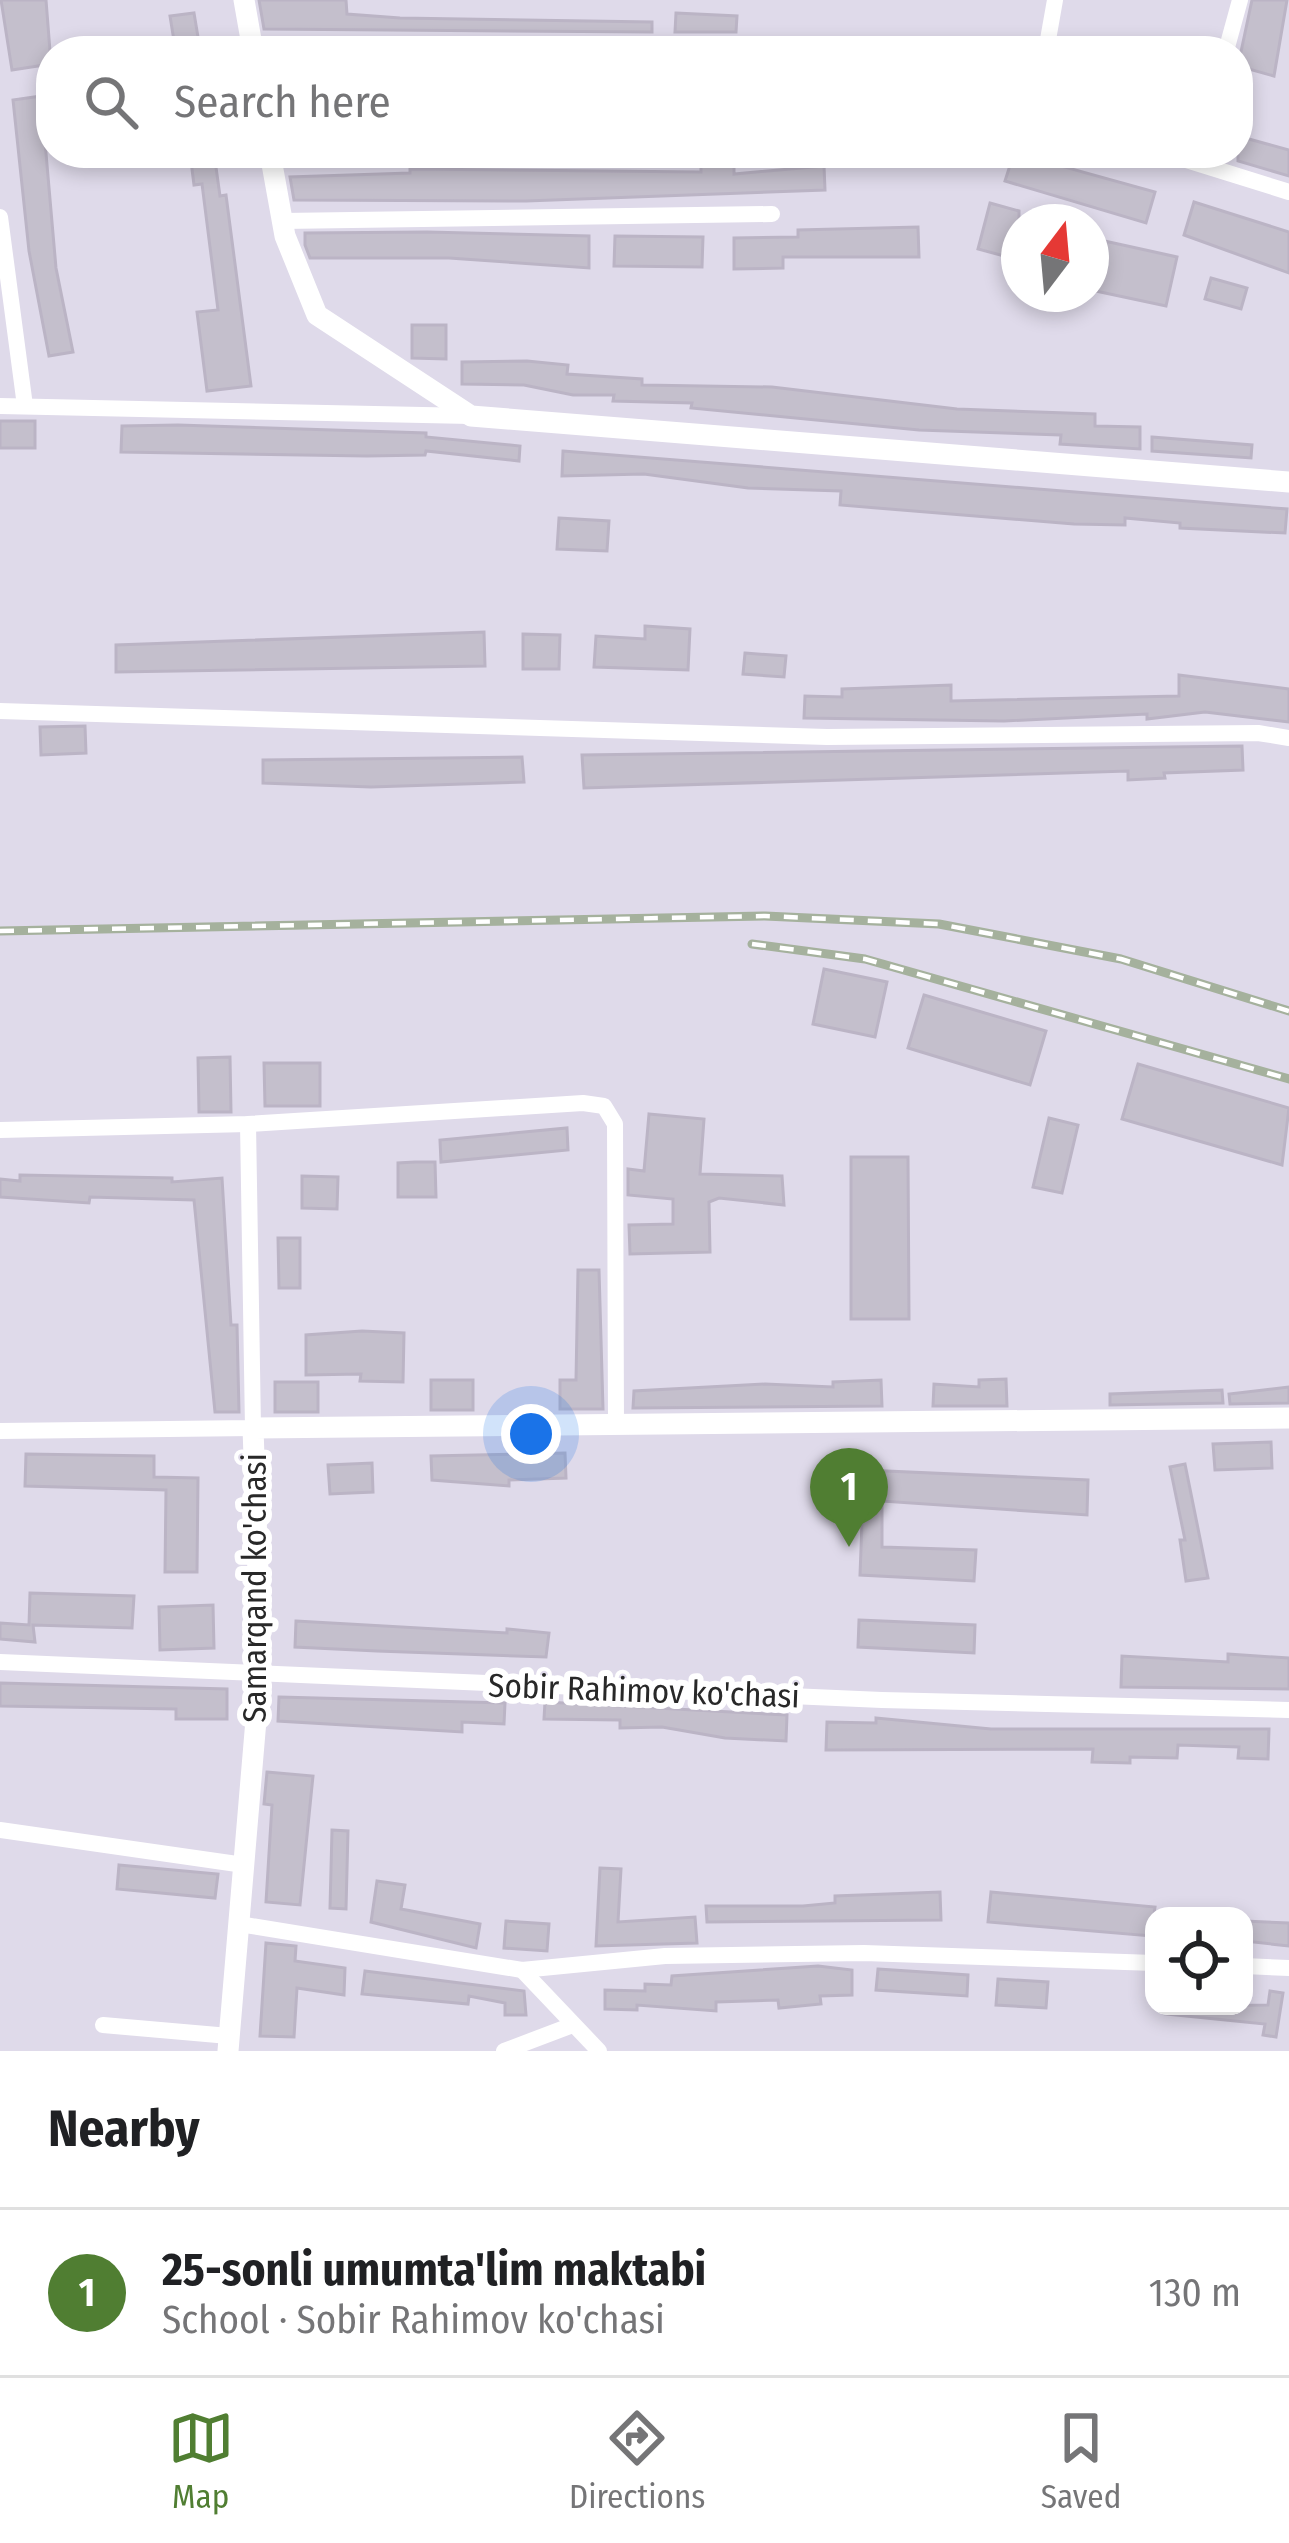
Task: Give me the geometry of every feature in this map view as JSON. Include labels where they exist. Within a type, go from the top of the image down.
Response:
[{"type":"street","points":[[244,0],[250,36]]},
{"type":"street","points":[[1049,36],[1055,0]]},
{"type":"street","points":[[1230,36],[1240,0]]},
{"type":"street","points":[[273,168],[282,221],[317,315],[471,416]]},
{"type":"street","points":[[1224,168],[1289,192]]},
{"type":"street","points":[[282,221],[772,214]]},
{"type":"street","points":[[0,217],[25,406]]},
{"type":"street","points":[[0,406],[471,416],[1289,482]]},
{"type":"street","points":[[0,710],[827,737],[1258,733],[1289,738]]},
{"type":"street","points":[[0,1130],[248,1124],[583,1103],[604,1106],[614,1124],[616,1424]]},
{"type":"street","name":"Samarqand ko'chasi","points":[[228,2043],[260,1674],[248,1124]]},
{"type":"street","points":[[0,1431],[1289,1418]]},
{"type":"street","name":"Sobir Rahimov ko'chasi","points":[[0,1662],[1289,1710]]},
{"type":"street","points":[[0,1830],[244,1865]]},
{"type":"street","points":[[239,1924],[522,1970],[665,1956],[864,1953],[1145,1963]]},
{"type":"street","points":[[1253,1966],[1289,1968]]},
{"type":"street","points":[[522,1970],[570,2026],[599,2051]]},
{"type":"street","points":[[103,2025],[228,2043]]},
{"type":"street","points":[[504,2051],[570,2026]]},
{"type":"building","points":[[1,0],[46,0],[49,36],[36,36],[36,66],[12,70]]},
{"type":"building","points":[[259,0],[346,0],[347,14],[400,18],[652,22],[652,32],[264,29]]},
{"type":"building","points":[[1252,0],[1287,0],[1274,76],[1253,70],[1253,36],[1244,36]]},
{"type":"building","points":[[194,13],[198,36],[173,36],[170,16]]},
{"type":"building","points":[[676,13],[737,16],[736,32],[675,32]]},
{"type":"building","points":[[36,97],[36,168],[47,168],[56,268],[73,352],[49,356],[29,251],[13,100]]},
{"type":"building","points":[[1253,140],[1289,150],[1289,176],[1253,165]]},
{"type":"building","points":[[192,168],[216,168],[220,196],[226,195],[251,386],[207,391],[197,312],[218,310],[202,184],[194,185]]},
{"type":"building","points":[[701,168],[734,168],[734,174],[824,168],[825,190],[526,201],[294,200],[290,177],[410,173],[410,169],[701,172]]},
{"type":"building","points":[[1009,168],[1068,168],[1155,192],[1146,223],[1109,212],[1109,204],[1082,204],[1005,181]]},
{"type":"building","points":[[1194,202],[1289,232],[1289,273],[1184,235]]},
{"type":"building","points":[[990,203],[1001,206],[1001,255],[978,249]]},
{"type":"building","points":[[918,227],[919,257],[783,257],[783,268],[734,269],[734,238],[798,237],[798,230]]},
{"type":"building","points":[[305,233],[589,236],[589,268],[449,258],[310,258],[305,245]]},
{"type":"building","points":[[615,236],[703,237],[702,267],[614,266]]},
{"type":"building","points":[[1109,242],[1177,257],[1166,306],[1109,294]]},
{"type":"building","points":[[1211,278],[1247,288],[1241,309],[1205,299]]},
{"type":"building","points":[[412,325],[446,325],[446,359],[412,358]]},
{"type":"building","points":[[462,362],[568,365],[567,374],[642,379],[642,385],[772,387],[957,409],[1095,414],[1095,426],[1140,427],[1140,449],[1060,444],[1061,435],[919,430],[691,408],[692,403],[613,401],[614,395],[573,395],[524,385],[462,384]]},
{"type":"building","points":[[0,421],[35,421],[35,448],[0,448]]},
{"type":"building","points":[[122,426],[426,433],[426,437],[520,446],[519,461],[426,451],[425,455],[367,456],[121,452]]},
{"type":"building","points":[[1152,437],[1252,445],[1251,458],[1152,451]]},
{"type":"building","points":[[563,451],[1287,509],[1285,533],[1180,528],[1180,523],[1125,518],[1125,525],[1074,524],[840,505],[841,491],[748,488],[644,474],[562,476]]},
{"type":"building","points":[[559,518],[609,521],[607,551],[557,549]]},
{"type":"building","points":[[645,626],[690,629],[688,670],[594,667],[596,636],[645,639]]},
{"type":"building","points":[[484,632],[485,666],[116,672],[116,645]]},
{"type":"building","points":[[523,634],[560,635],[559,669],[523,669]]},
{"type":"building","points":[[745,653],[786,656],[784,677],[743,674]]},
{"type":"building","points":[[1179,675],[1289,689],[1289,722],[1205,712],[1147,719],[1147,714],[1004,721],[804,718],[805,696],[842,697],[842,689],[951,685],[951,701],[1179,696]]},
{"type":"building","points":[[85,726],[86,753],[41,755],[40,727]]},
{"type":"building","points":[[1242,746],[1243,770],[1164,773],[1165,778],[1128,780],[1128,771],[584,788],[582,755]]},
{"type":"building","points":[[522,757],[524,782],[371,787],[263,783],[263,760]]},
{"type":"building","points":[[824,969],[887,982],[875,1037],[813,1024]]},
{"type":"building","points":[[924,995],[1046,1031],[1030,1085],[908,1048]]},
{"type":"building","points":[[230,1057],[231,1112],[199,1112],[198,1058]]},
{"type":"building","points":[[264,1063],[320,1063],[320,1106],[265,1106]]},
{"type":"building","points":[[1138,1064],[1289,1108],[1282,1165],[1122,1119]]},
{"type":"building","points":[[649,1114],[704,1119],[700,1174],[782,1176],[784,1205],[719,1198],[709,1202],[710,1252],[630,1254],[629,1225],[673,1224],[673,1199],[628,1195],[628,1169],[644,1171]]},
{"type":"building","points":[[1049,1118],[1078,1125],[1062,1193],[1033,1187]]},
{"type":"building","points":[[567,1128],[568,1150],[441,1162],[440,1140]]},
{"type":"building","points":[[851,1157],[908,1157],[909,1319],[851,1319]]},
{"type":"building","points":[[435,1162],[436,1197],[398,1197],[398,1163]]},
{"type":"building","points":[[20,1175],[172,1178],[172,1182],[222,1178],[231,1325],[237,1325],[239,1412],[215,1412],[194,1200],[90,1197],[89,1203],[0,1197],[0,1179],[20,1181]]},
{"type":"building","points":[[302,1176],[338,1177],[337,1209],[302,1208]]},
{"type":"building","points":[[278,1238],[300,1238],[300,1288],[279,1288]]},
{"type":"building","points":[[578,1270],[599,1270],[603,1409],[560,1409],[560,1380],[576,1380]]},
{"type":"building","points":[[404,1333],[403,1382],[360,1381],[361,1374],[306,1375],[306,1335]]},
{"type":"building","points":[[1006,1379],[1007,1406],[933,1406],[934,1384],[979,1387],[979,1380]]},
{"type":"building","points":[[431,1380],[473,1380],[473,1410],[431,1410]]},
{"type":"building","points":[[881,1380],[882,1406],[633,1408],[634,1391],[765,1384],[833,1387],[833,1382]]},
{"type":"building","points":[[275,1382],[318,1382],[318,1412],[275,1412]]},
{"type":"building","points":[[1289,1387],[1289,1403],[1230,1404],[1229,1394]]},
{"type":"building","points":[[1222,1390],[1223,1403],[1110,1405],[1110,1394]]},
{"type":"building","points":[[1271,1442],[1272,1468],[1215,1470],[1213,1444]]},
{"type":"building","points":[[565,1453],[566,1478],[509,1480],[509,1486],[432,1480],[431,1456]]},
{"type":"building","points":[[26,1454],[154,1456],[154,1477],[198,1478],[197,1572],[165,1572],[166,1490],[25,1486]]},
{"type":"building","points":[[372,1463],[373,1492],[330,1494],[328,1465]]},
{"type":"building","points":[[1185,1464],[1208,1578],[1186,1581],[1180,1540],[1185,1540],[1170,1467]]},
{"type":"building","points":[[864,1470],[1088,1480],[1087,1515],[882,1501],[882,1547],[976,1550],[974,1581],[860,1575]]},
{"type":"building","points":[[30,1593],[134,1596],[132,1628],[33,1625],[35,1642],[0,1639],[0,1623],[29,1625]]},
{"type":"building","points":[[213,1605],[214,1648],[160,1650],[159,1607]]},
{"type":"building","points":[[859,1620],[975,1625],[974,1653],[858,1647]]},
{"type":"building","points":[[296,1621],[549,1633],[546,1657],[377,1651],[295,1647]]},
{"type":"building","points":[[1228,1654],[1289,1658],[1289,1689],[1121,1687],[1122,1656],[1228,1662]]},
{"type":"building","points":[[0,1683],[227,1689],[227,1719],[176,1719],[176,1709],[0,1706]]},
{"type":"building","points":[[279,1697],[505,1703],[504,1724],[462,1722],[462,1732],[278,1721]]},
{"type":"building","points":[[545,1702],[787,1715],[786,1741],[725,1738],[662,1727],[620,1728],[620,1720],[544,1719]]},
{"type":"building","points":[[876,1718],[991,1729],[1269,1729],[1268,1759],[1238,1758],[1239,1747],[1178,1745],[1177,1758],[1130,1757],[1130,1763],[1092,1762],[1093,1749],[826,1750],[827,1722],[876,1723]]},
{"type":"building","points":[[267,1772],[313,1776],[300,1905],[266,1902],[272,1805],[264,1804]]},
{"type":"building","points":[[332,1830],[348,1831],[346,1909],[330,1908]]},
{"type":"building","points":[[119,1865],[218,1874],[215,1898],[117,1889]]},
{"type":"building","points":[[600,1868],[621,1869],[618,1922],[695,1917],[697,1943],[596,1946]]},
{"type":"building","points":[[377,1881],[405,1885],[401,1909],[480,1924],[476,1948],[371,1922]]},
{"type":"building","points":[[940,1892],[941,1920],[707,1922],[706,1906],[803,1906],[835,1903],[835,1896]]},
{"type":"building","points":[[991,1892],[1155,1907],[1145,1907],[1145,1935],[988,1922]]},
{"type":"building","points":[[506,1921],[549,1924],[547,1951],[504,1948]]},
{"type":"building","points":[[1253,1921],[1289,1923],[1289,1946],[1253,1942]]},
{"type":"building","points":[[266,1943],[296,1946],[295,1961],[345,1968],[344,1995],[297,1988],[294,2037],[260,2036]]},
{"type":"building","points":[[818,1966],[852,1970],[852,1995],[820,1996],[821,2004],[779,2008],[778,2000],[716,2002],[716,2011],[637,2005],[637,2010],[605,2009],[605,1990],[645,1991],[645,1984],[671,1985],[672,1976]]},
{"type":"building","points":[[878,1969],[968,1975],[967,1996],[876,1990]]},
{"type":"building","points":[[365,1971],[524,1991],[526,2015],[505,2015],[505,2003],[469,1996],[468,2004],[362,1994]]},
{"type":"building","points":[[998,1979],[1048,1982],[1046,2008],[996,2005]]},
{"type":"building","points":[[1270,1991],[1283,1993],[1276,2037],[1263,2035],[1265,2024],[1175,2015],[1253,2015],[1253,2005],[1268,2005]]},
{"type":"railway","points":[[0,931],[765,916],[939,924],[1121,959],[1289,1011]]},
{"type":"railway","points":[[752,944],[865,959],[1289,1079]]},
{"type":"place","name":"25-sonli umumta'lim maktabi","points":[[849,1547]]}]
